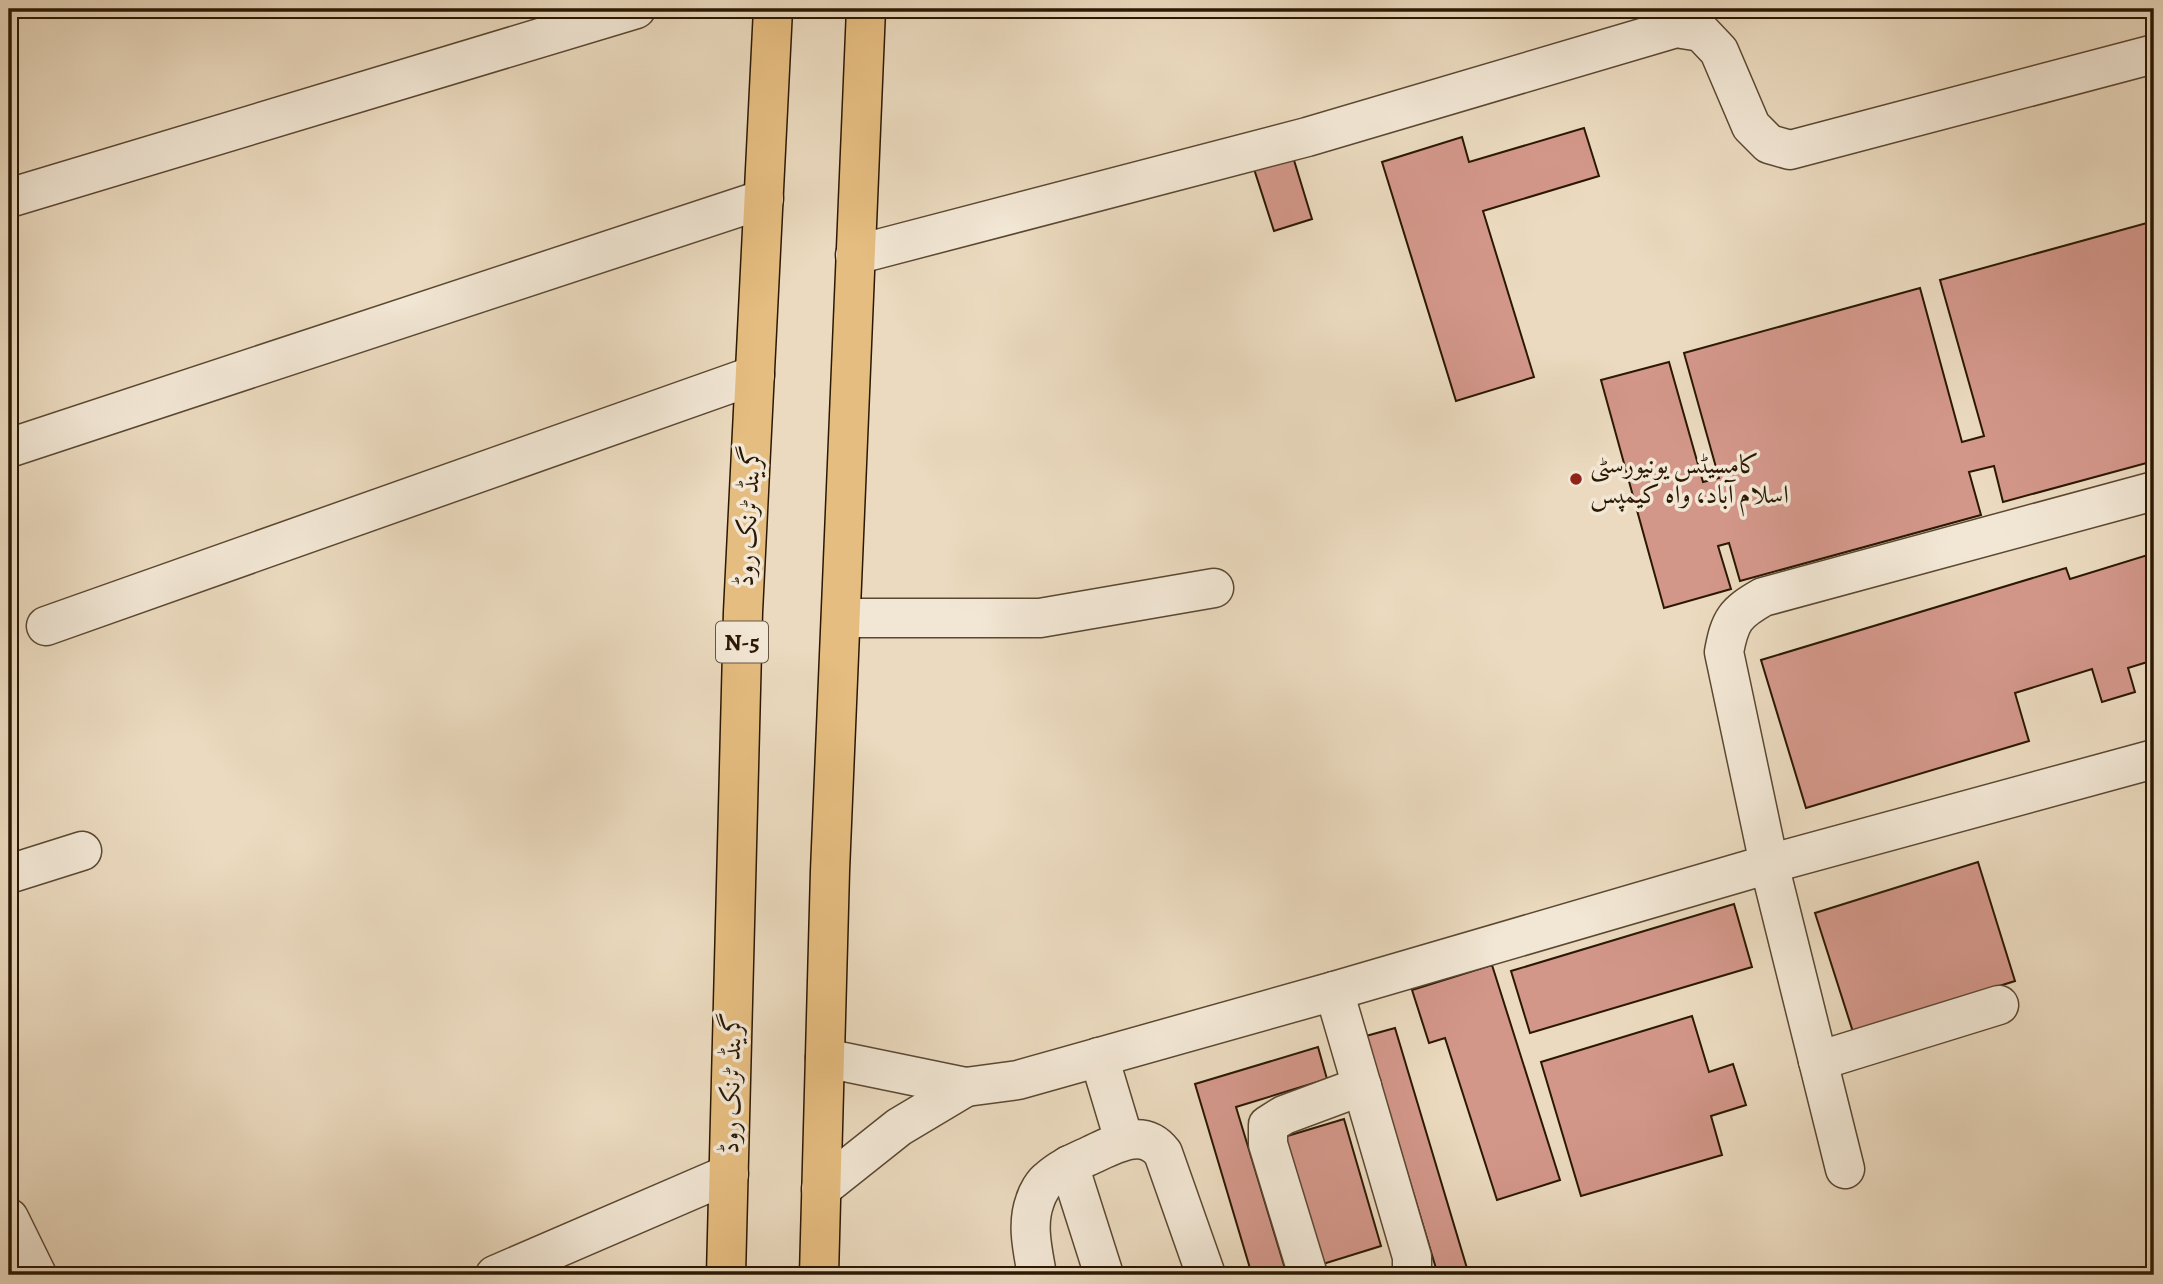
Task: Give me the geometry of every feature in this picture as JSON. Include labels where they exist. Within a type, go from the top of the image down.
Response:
[{"type":"highway","name":"گرینڈ ٹرنک روڈ","points":[[726,1275],[743,612],[773,9]]},
{"type":"highway","points":[[819,1275],[830,871],[866,9]]},
{"type":"street","points":[[9,198],[636,9]]},
{"type":"street","points":[[855,255],[1307,137],[1676,28],[1701,32],[1719,51],[1751,126],[1769,144],[1790,150],[2154,54]]},
{"type":"street","points":[[9,448],[764,199]]},
{"type":"street","points":[[46,626],[755,374]]},
{"type":"street","points":[[1844,1169],[1769,864],[1724,652],[1728,629],[1742,609],[1763,597],[2154,491]]},
{"type":"street","points":[[841,618],[1040,618],[1214,588]]},
{"type":"street","points":[[825,1058],[966,1087],[1018,1080],[1769,864],[2154,759]]},
{"type":"street","points":[[9,874],[82,851]]},
{"type":"street","points":[[1334,991],[1412,1257],[1410,1275]]},
{"type":"street","points":[[1818,1061],[2000,1005]]},
{"type":"street","points":[[1099,1057],[1124,1140]]},
{"type":"street","points":[[1308,1275],[1268,1144],[1268,1125],[1284,1115],[1362,1086]]},
{"type":"street","points":[[821,1189],[899,1127],[966,1087]]},
{"type":"street","points":[[1037,1275],[1030,1219],[1035,1200],[1047,1180],[1069,1165],[1124,1140],[1148,1141],[1163,1153],[1206,1275]]},
{"type":"street","points":[[1069,1165],[1104,1275]]},
{"type":"street","points":[[495,1275],[729,1174]]},
{"type":"street","points":[[9,1218],[37,1275]]},
{"type":"building","points":[[1584,128],[1599,176],[1483,211],[1534,377],[1456,401],[1382,162],[1462,137],[1469,162]]},
{"type":"building","points":[[1293,157],[1312,219],[1274,231],[1254,169]]},
{"type":"building","points":[[2154,221],[2154,461],[2003,502],[1994,466],[1969,472],[1981,515],[1740,581],[1729,543],[1718,546],[1731,589],[1664,608],[1601,380],[1669,362],[1703,482],[1719,478],[1684,353],[1920,288],[1962,442],[1984,436],[1940,280]]},
{"type":"building","points":[[2154,553],[2154,660],[2128,668],[2135,692],[2102,702],[2092,669],[2015,693],[2029,741],[1806,808],[1761,660],[2066,568],[2070,579]]},
{"type":"building","points":[[1978,862],[2015,981],[1853,1032],[1815,913]]},
{"type":"building","points":[[1734,904],[1752,967],[1530,1033],[1511,971]]},
{"type":"building","points":[[1492,965],[1560,1180],[1497,1200],[1445,1038],[1429,1043],[1412,990]]},
{"type":"building","points":[[1692,1016],[1709,1072],[1733,1064],[1746,1105],[1711,1116],[1722,1155],[1581,1196],[1541,1062]]},
{"type":"building","points":[[1395,1028],[1469,1275],[1438,1275],[1366,1036]]},
{"type":"building","points":[[1318,1047],[1327,1079],[1236,1107],[1287,1275],[1252,1275],[1195,1084]]},
{"type":"building","points":[[1344,1119],[1381,1246],[1323,1264],[1284,1137]]},
{"type":"place","name":"کامسیٹس یونیورسٹی اسلام آباد، واہ کیمپس","points":[[1576,479]]}]
